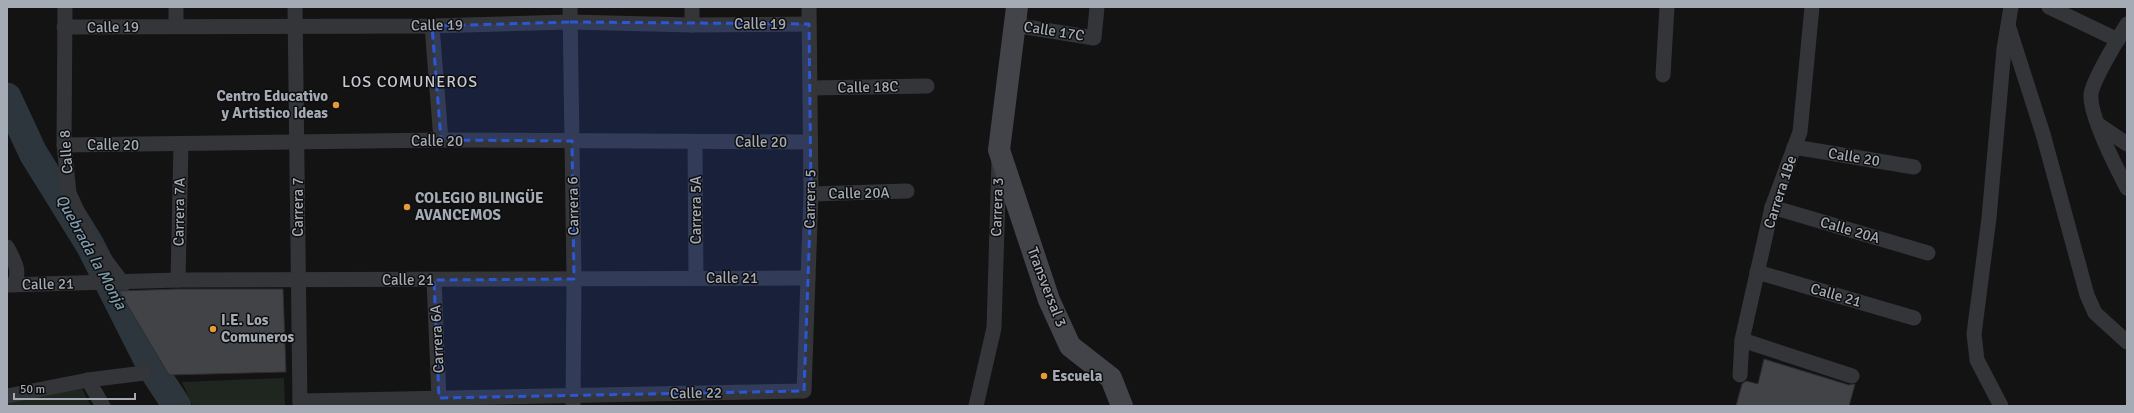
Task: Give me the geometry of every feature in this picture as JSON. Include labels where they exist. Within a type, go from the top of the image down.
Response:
[{"type":"street","name":"Calle 8","points":[[65,7],[64,145],[69,193],[91,241],[117,282]]},
{"type":"street","points":[[176,7],[176,26]]},
{"type":"street","name":"Carrera 7","points":[[295,7],[300,403]]},
{"type":"street","name":"Carrera 6","points":[[570,7],[574,279],[573,401]]},
{"type":"street","points":[[692,7],[692,25]]},
{"type":"street","name":"Carrera 5","points":[[804,391],[811,194],[809,7]]},
{"type":"street","name":"Calle 17C","points":[[1015,16],[1094,38],[1097,7]]},
{"type":"street","points":[[1663,75],[1667,7]]},
{"type":"street","name":"Carrera 1Be","points":[[1740,375],[1742,340],[1772,207],[1800,132],[1812,7]]},
{"type":"street","points":[[2001,406],[1977,360],[1974,334],[1989,218],[2004,49],[2011,7]]},
{"type":"street","points":[[2054,9],[2118,40]]},
{"type":"street","name":"Carrera 3","points":[[976,406],[994,328],[999,150],[1015,16]]},
{"type":"street","name":"Calle 19","points":[[64,27],[295,25],[432,26],[570,22],[692,25],[809,24]]},
{"type":"street","points":[[2127,24],[2101,70],[2091,94],[2093,111],[2113,161],[2127,188]]},
{"type":"street","points":[[432,26],[441,140]]},
{"type":"street","points":[[2008,26],[2043,134],[2087,295],[2095,313],[2127,342]]},
{"type":"street","name":"Calle 18C","points":[[810,88],[927,86]]},
{"type":"street","points":[[2099,125],[2127,144]]},
{"type":"street","name":"Calle 20","points":[[64,145],[441,140],[810,142]]},
{"type":"street","name":"Carrera 5A","points":[[695,142],[696,278]]},
{"type":"street","name":"Carrera 7A","points":[[178,280],[181,144]]},
{"type":"street","name":"Calle 20","points":[[1794,147],[1914,167]]},
{"type":"street","name":"Transversal 3","points":[[999,150],[1049,300],[1070,346],[1111,378],[1122,406]]},
{"type":"street","name":"Calle 20A","points":[[811,194],[907,192]]},
{"type":"street","name":"Calle 20A","points":[[1772,207],[1928,253]]},
{"type":"street","points":[[7,247],[17,266],[17,278],[10,285]]},
{"type":"street","name":"Calle 21","points":[[1757,272],[1914,318]]},
{"type":"street","name":"Calle 21","points":[[10,285],[178,280],[298,281],[808,278]]},
{"type":"street","name":"Carrera 6A","points":[[434,280],[440,398]]},
{"type":"street","points":[[1742,340],[1852,376]]},
{"type":"street","points":[[7,396],[88,380],[144,373]]},
{"type":"street","points":[[88,380],[103,406]]},
{"type":"street","name":"Calle 22","points":[[300,403],[440,398],[573,401],[689,400],[804,391]]},
{"type":"highlighted area","points":[[570,22],[809,24],[811,194],[804,391],[439,398],[434,280],[574,279],[572,141],[441,140],[432,26]]},
{"type":"shaded area","points":[[284,378],[285,406],[193,406],[182,382]]},
{"type":"shaded area","points":[[82,389],[91,406],[7,406],[7,398]]},
{"type":"building","name":"I.E. Los Comuneros","points":[[178,289],[283,289],[286,372],[169,375],[119,291]]},
{"type":"building","points":[[1764,359],[1849,385],[1855,384],[1849,406],[1736,406],[1742,384],[1746,381],[1758,384]]},
{"type":"waterway","name":"Quebrada la Monja","points":[[7,97],[33,153],[90,245],[152,368],[177,406]]},
{"type":"place","name":"Centro Educativo y Artistico Ideas","points":[[336,105]]},
{"type":"place","name":"COLEGIO BILINGÜE AVANCEMOS","points":[[407,207]]},
{"type":"place","name":"I.E. Los Comuneros","points":[[213,329]]},
{"type":"place","name":"Escuela","points":[[1044,376]]},
{"type":"district","name":"LOS COMUNEROS","points":[[410,82]]}]
